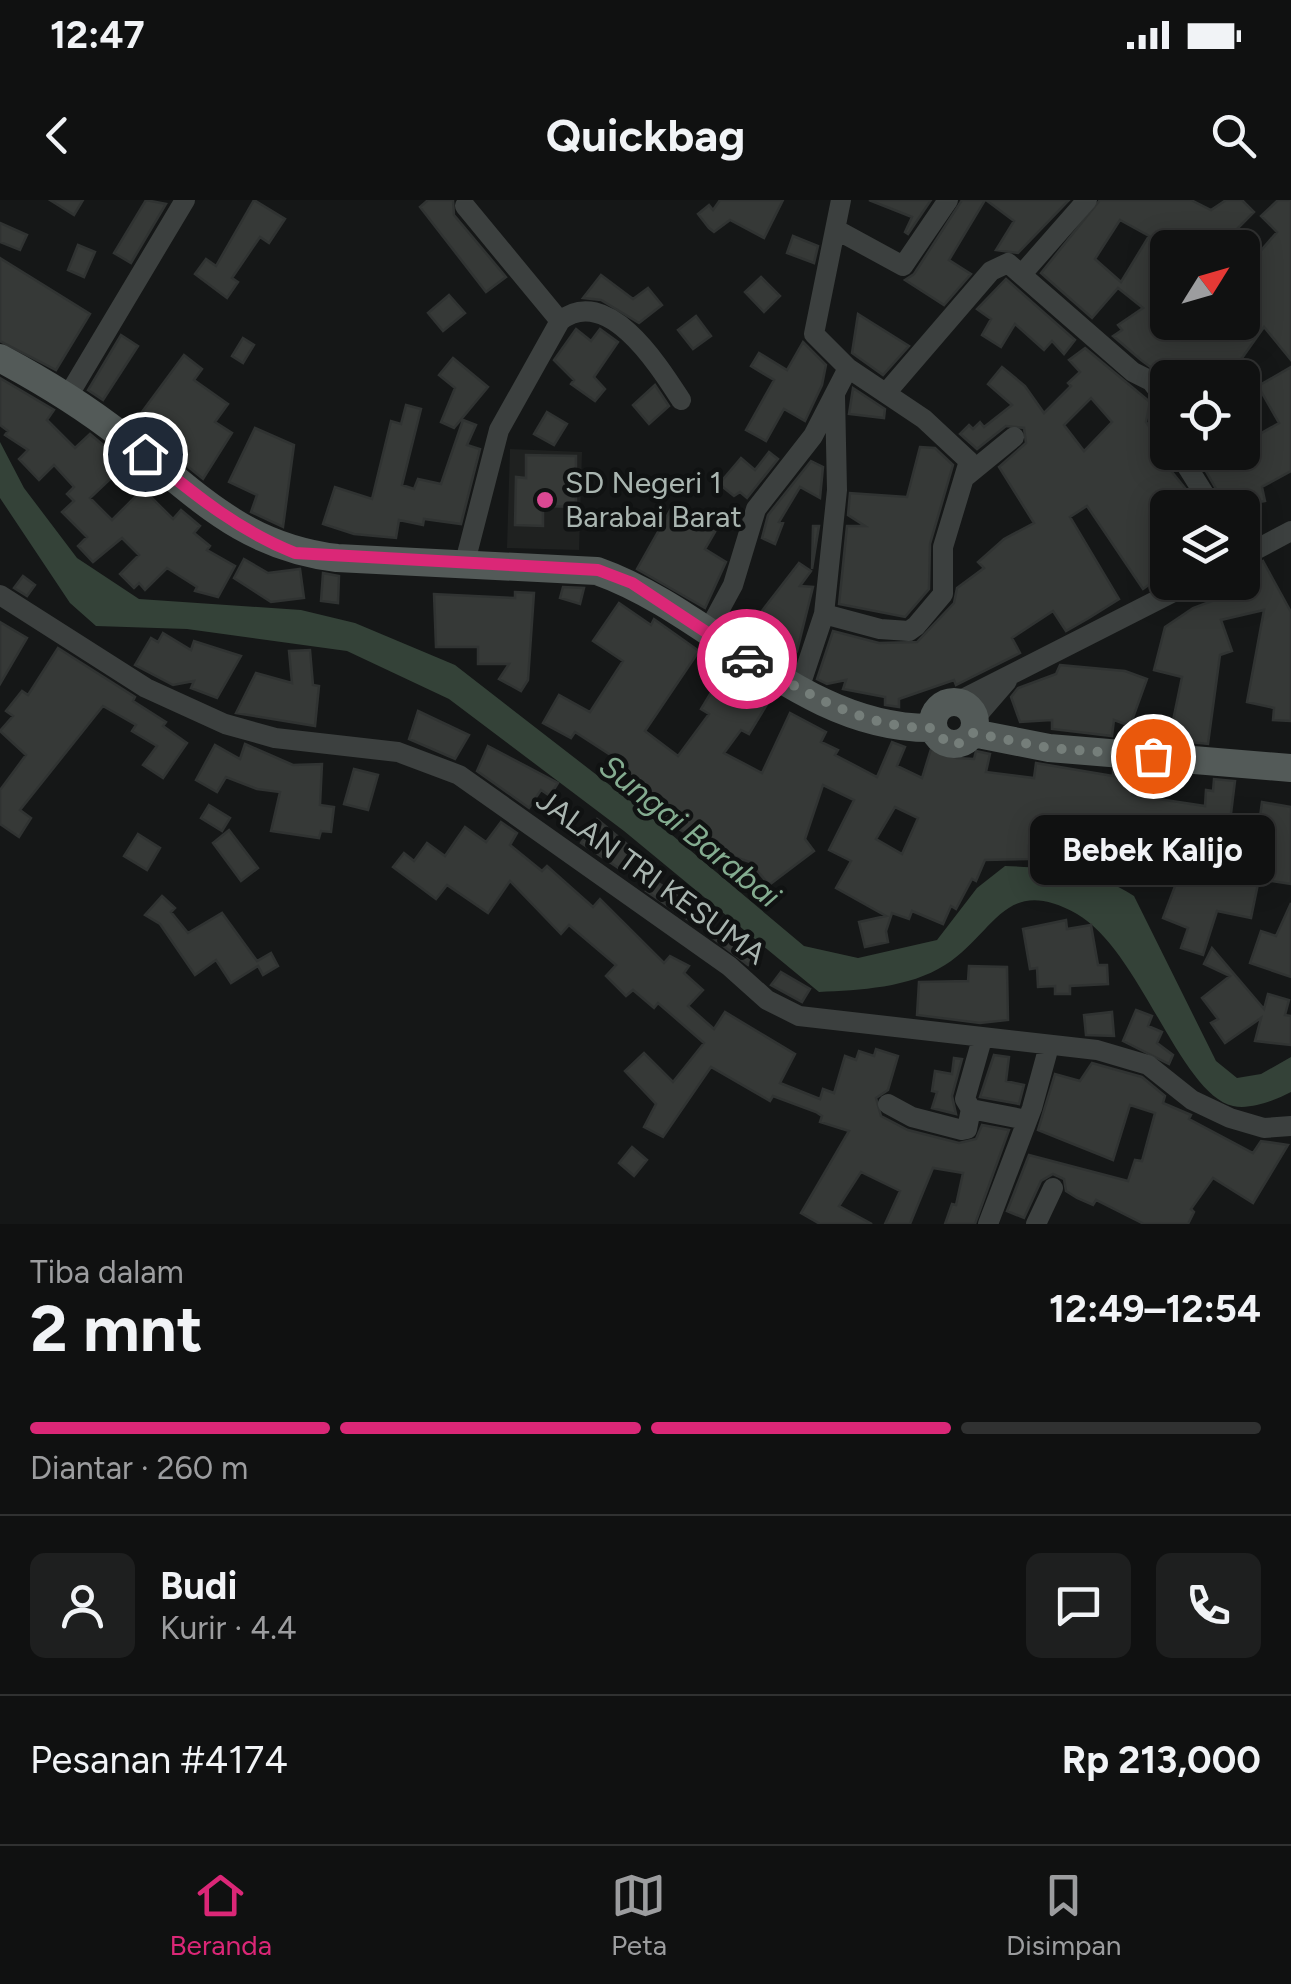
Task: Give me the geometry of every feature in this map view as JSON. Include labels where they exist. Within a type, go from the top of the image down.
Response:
[{"type":"main road","points":[[0,358],[68,396],[256,538],[295,553],[598,570],[632,583],[799,688],[874,723],[933,728],[948,744],[962,743],[969,718],[1049,748],[1291,768]]},
{"type":"street","points":[[68,396],[184,200]]},
{"type":"street","points":[[824,614],[880,630],[909,631],[916,626],[943,594],[943,547],[969,461],[924,419],[848,368],[814,334],[842,200]]},
{"type":"street","points":[[837,230],[903,266],[948,200]]},
{"type":"street","points":[[1022,274],[1087,200]]},
{"type":"street","points":[[465,206],[560,322]]},
{"type":"street","points":[[886,393],[1000,264],[1008,263],[1133,372],[1150,381]]},
{"type":"street","points":[[465,562],[499,430],[560,322],[572,312],[583,311],[612,321],[653,356],[681,400]]},
{"type":"street","points":[[707,633],[734,585],[756,509],[813,436],[848,368]]},
{"type":"street","points":[[799,688],[824,614],[838,490],[835,394]]},
{"type":"street","points":[[964,478],[1014,437]]},
{"type":"street","points":[[1260,548],[1291,532]]},
{"type":"street","name":"JALAN TRI KESUMA","points":[[0,595],[146,688],[224,724],[275,738],[398,752],[459,775],[729,966],[767,1000],[799,1016],[1097,1050],[1148,1064],[1192,1100],[1230,1118],[1264,1128],[1291,1126]]},
{"type":"street","points":[[969,718],[1018,668],[1157,600]]},
{"type":"street","points":[[888,1104],[912,1117],[967,1129],[971,1109],[965,1099],[982,1039]]},
{"type":"street","points":[[988,1224],[1027,1120],[1049,1046]]},
{"type":"street","points":[[971,1109],[1027,1120]]},
{"type":"street","points":[[1036,1224],[1053,1188]]},
{"type":"shaded area","points":[[0,442],[24,488],[77,558],[139,599],[301,610],[355,623],[455,665],[647,814],[804,946],[858,958],[937,940],[977,888],[1005,866],[1072,872],[1119,887],[1134,896],[1216,1061],[1237,1078],[1261,1074],[1291,1057],[1291,1092],[1248,1107],[1233,1106],[1214,1096],[1195,1076],[1140,987],[1100,932],[1077,914],[1052,903],[1033,900],[1016,904],[1002,912],[945,965],[916,979],[819,992],[624,831],[449,699],[347,651],[187,629],[96,626],[70,603],[0,498]]},
{"type":"shaded area","name":"SD Negeri 1 Barabai Barat","points":[[510,449],[582,452],[579,550],[507,548]]},
{"type":"building","points":[[50,200],[83,200],[74,215]]},
{"type":"building","points":[[146,200],[166,204],[131,263],[114,253]]},
{"type":"building","points":[[254,200],[285,219],[269,243],[260,237],[232,278],[238,282],[227,298],[195,274],[206,259],[216,266]]},
{"type":"building","points":[[428,200],[453,200],[454,215],[506,277],[486,292],[420,207]]},
{"type":"building","points":[[720,200],[783,200],[764,238],[730,220],[714,232],[709,228],[698,214],[709,205],[713,210]]},
{"type":"building","points":[[869,200],[931,200],[908,234],[905,232],[912,217]]},
{"type":"building","points":[[962,200],[985,200],[949,260],[971,274],[944,305],[905,280],[914,274]]},
{"type":"building","points":[[986,200],[1069,200],[1018,253],[996,250],[1014,221]]},
{"type":"building","points":[[1100,200],[1191,200],[1211,210],[1226,200],[1242,200],[1254,212],[1236,230],[1150,230],[1150,340],[1255,340],[1241,360],[1150,360],[1150,367],[1113,336],[1122,330],[1118,325],[1143,308],[1118,288],[1092,318],[1041,273]],"holes":[[[1120,220],[1149,236],[1121,282],[1095,259]]]},
{"type":"building","points":[[1278,200],[1291,200],[1291,360],[1264,327],[1260,333],[1260,252],[1277,232],[1261,216]]},
{"type":"building","points":[[0,223],[27,235],[20,250],[0,242]]},
{"type":"building","points":[[793,236],[818,246],[814,263],[787,253]]},
{"type":"building","points":[[78,245],[95,252],[84,277],[68,270]]},
{"type":"building","points":[[0,258],[90,314],[56,370],[0,341]]},
{"type":"building","points":[[601,275],[633,299],[648,288],[662,305],[639,323],[601,300],[583,298]]},
{"type":"building","points":[[761,277],[780,296],[764,312],[745,292]]},
{"type":"building","points":[[1006,279],[1075,340],[1064,354],[1052,341],[1044,350],[1015,324],[1001,347],[982,335],[991,319],[977,309]]},
{"type":"building","points":[[449,295],[465,313],[443,331],[428,313]]},
{"type":"building","points":[[858,314],[909,346],[883,375],[852,353]]},
{"type":"building","points":[[696,316],[711,336],[693,349],[678,330]]},
{"type":"building","points":[[576,329],[591,341],[600,329],[618,342],[594,377],[605,389],[595,401],[571,384],[574,380],[554,360]]},
{"type":"building","points":[[121,335],[138,346],[103,400],[88,390]]},
{"type":"building","points":[[243,338],[254,345],[243,363],[232,356]]},
{"type":"building","points":[[803,342],[826,365],[822,385],[805,421],[784,409],[766,441],[746,430],[774,380],[751,366],[759,353],[787,370]]},
{"type":"building","points":[[1085,348],[1150,402],[1146,422],[1150,428],[1150,470],[1170,470],[1185,488],[1150,490],[1150,584],[1143,589],[1087,506],[1070,517],[1119,599],[1066,631],[1053,611],[1012,638],[1020,653],[956,685],[954,680],[899,699],[899,707],[885,705],[885,697],[843,689],[846,680],[827,684],[817,679],[833,631],[879,643],[917,642],[954,603],[957,588],[984,568],[978,562],[1004,539],[1034,523],[999,467],[1026,443],[1024,428],[1006,426],[977,449],[960,434],[969,425],[973,429],[980,422],[984,427],[1012,405],[988,384],[1002,367],[1025,386],[1044,413],[1080,372],[1069,360]],"holes":[[[1091,398],[1112,422],[1084,451],[1064,425]]]},
{"type":"building","points":[[184,355],[202,369],[194,380],[228,404],[215,422],[232,433],[203,479],[181,461],[189,451],[139,416]]},
{"type":"building","points":[[453,358],[488,387],[454,428],[441,422],[455,388],[439,375]]},
{"type":"building","points":[[1291,367],[1291,471],[1262,487],[1265,501],[1260,502],[1260,490],[1217,490],[1205,470],[1260,470],[1260,434],[1279,423],[1260,385]]},
{"type":"building","points":[[0,378],[54,410],[47,420],[75,448],[90,434],[126,464],[90,498],[112,520],[143,489],[173,519],[181,510],[200,526],[194,533],[210,546],[207,550],[235,566],[218,597],[195,591],[197,587],[167,568],[145,590],[139,583],[134,588],[120,574],[139,555],[122,538],[93,562],[78,546],[87,537],[62,512],[74,501],[67,494],[74,487],[54,465],[39,480],[19,459],[28,450],[5,435],[8,431],[0,425]]},
{"type":"building","points":[[655,385],[669,406],[649,424],[633,405]]},
{"type":"building","points":[[853,388],[885,409],[884,418],[849,414]]},
{"type":"building","points":[[406,405],[421,409],[402,485],[414,489],[418,479],[441,484],[463,420],[476,425],[467,445],[480,449],[461,524],[424,519],[423,525],[399,520],[396,538],[354,534],[323,524],[335,487],[372,499],[391,421],[401,424]]},
{"type":"building","points":[[547,412],[567,424],[554,445],[534,434]]},
{"type":"building","points":[[255,428],[294,445],[283,527],[251,512],[257,495],[229,482]]},
{"type":"building","points":[[920,447],[935,448],[953,465],[930,544],[929,589],[905,617],[839,604],[847,526],[865,526],[848,515],[850,493],[907,497]]},
{"type":"building","points":[[769,452],[778,459],[747,498],[740,492],[734,496],[719,484],[741,458],[755,470]]},
{"type":"building","points":[[526,455],[576,456],[576,507],[543,506],[543,526],[515,525],[516,477],[526,478]]},
{"type":"building","points":[[811,461],[823,467],[820,498],[800,487],[779,522],[783,523],[775,544],[762,538],[768,515]]},
{"type":"building","points":[[672,507],[715,532],[705,549],[726,562],[705,608],[637,569]]},
{"type":"building","points":[[813,526],[819,526],[812,569]]},
{"type":"building","points":[[244,559],[268,573],[300,569],[304,598],[271,602],[234,578]]},
{"type":"building","points":[[1263,561],[1291,612],[1291,721],[1273,720],[1274,708],[1247,702],[1264,610],[1221,620],[1232,651],[1220,655],[1208,744],[1169,740],[1182,677],[1154,670],[1165,627],[1193,608],[1215,600],[1260,600]]},
{"type":"building","points":[[799,563],[811,571],[800,586],[813,587],[797,651],[751,625]]},
{"type":"building","points":[[323,573],[339,576],[338,603],[321,601]]},
{"type":"building","points":[[23,576],[35,585],[27,596],[14,588]]},
{"type":"building","points":[[563,587],[584,588],[580,604],[560,598]]},
{"type":"building","points":[[515,592],[534,593],[528,680],[521,691],[499,679],[509,664],[478,664],[478,647],[436,647],[434,594],[515,598]]},
{"type":"building","points":[[619,603],[651,625],[654,619],[699,651],[645,731],[678,756],[709,714],[701,709],[721,676],[769,701],[749,734],[741,730],[724,753],[762,773],[790,713],[826,732],[821,742],[838,750],[835,755],[877,777],[892,742],[905,747],[897,766],[922,778],[931,749],[957,758],[974,759],[976,751],[990,754],[986,772],[1034,778],[1036,763],[1113,776],[1113,771],[1133,773],[1132,795],[1205,806],[1206,790],[1213,791],[1214,779],[1235,781],[1228,838],[1197,834],[1191,862],[1225,875],[1233,834],[1257,839],[1262,802],[1291,807],[1291,884],[1259,879],[1251,918],[1217,911],[1203,955],[1181,948],[1188,928],[1163,918],[1183,865],[1167,859],[1169,852],[1117,840],[1117,866],[1084,866],[1084,861],[1069,861],[1069,849],[1029,846],[1029,859],[985,860],[976,881],[972,879],[956,909],[951,906],[943,924],[912,911],[909,919],[892,913],[886,931],[888,942],[865,947],[859,922],[886,916],[836,888],[851,861],[829,850],[854,800],[823,785],[805,839],[814,851],[769,885],[750,862],[714,850],[649,811],[608,773],[612,756],[575,732],[571,738],[543,723],[559,695],[590,712],[623,661],[593,641]],"holes":[[[895,807],[918,818],[902,854],[876,839]]]},
{"type":"building","points":[[0,622],[27,638],[0,684]]},
{"type":"building","points":[[163,633],[191,650],[194,641],[241,656],[217,698],[191,688],[194,681],[173,685],[135,665],[151,638],[158,642]]},
{"type":"building","points":[[58,648],[135,697],[133,701],[166,722],[163,726],[187,743],[163,778],[143,765],[157,746],[132,731],[136,725],[103,706],[20,810],[31,818],[19,837],[0,824],[0,790],[26,755],[0,731],[13,716],[6,711],[22,691],[28,695]]},
{"type":"building","points":[[310,650],[313,685],[319,686],[315,726],[236,713],[256,673],[292,683],[289,651]]},
{"type":"building","points":[[1060,665],[1125,671],[1147,679],[1130,726],[1114,720],[1112,736],[1052,729],[1052,720],[1020,722],[1011,697],[1018,688],[1056,674]]},
{"type":"building","points":[[418,711],[469,735],[455,759],[409,739]]},
{"type":"building","points":[[245,744],[293,765],[322,764],[320,805],[334,807],[331,832],[321,831],[319,838],[271,831],[280,792],[257,789],[226,777],[217,792],[196,780],[215,745],[240,759]]},
{"type":"building","points":[[488,746],[558,783],[550,796],[541,790],[529,808],[477,771]]},
{"type":"building","points":[[354,769],[378,775],[368,810],[344,804]]},
{"type":"building","points":[[209,805],[230,818],[222,831],[201,818]]},
{"type":"building","points":[[597,819],[635,851],[620,869],[581,843]]},
{"type":"building","points":[[501,822],[517,833],[510,845],[542,871],[547,866],[593,907],[600,899],[664,963],[670,956],[689,966],[684,973],[703,990],[688,1006],[714,1029],[725,1012],[795,1054],[780,1083],[820,1099],[823,1089],[834,1093],[845,1056],[856,1060],[859,1051],[874,1056],[876,1049],[898,1056],[888,1090],[876,1098],[881,1116],[908,1130],[959,1143],[976,1139],[982,1125],[1009,1130],[975,1224],[945,1224],[952,1204],[956,1205],[963,1173],[933,1168],[910,1224],[885,1224],[900,1191],[861,1172],[839,1206],[872,1224],[820,1224],[801,1213],[849,1131],[820,1122],[822,1116],[816,1112],[773,1096],[770,1101],[711,1067],[663,1137],[644,1127],[656,1104],[625,1071],[644,1053],[673,1082],[704,1043],[658,1003],[654,1008],[633,990],[626,996],[606,976],[616,965],[569,925],[561,934],[510,881],[488,913],[447,885],[436,899],[393,867],[404,853],[414,861],[427,843],[445,856],[465,827],[486,842]]},
{"type":"building","points":[[229,830],[258,868],[241,881],[213,843]]},
{"type":"building","points":[[138,834],[160,848],[147,870],[124,856]]},
{"type":"building","points":[[654,880],[698,910],[690,921],[646,891]]},
{"type":"building","points":[[162,896],[175,908],[171,912],[188,933],[222,913],[257,961],[271,953],[278,966],[263,975],[258,966],[231,983],[216,960],[195,975],[160,924],[145,915]]},
{"type":"building","points":[[1291,903],[1291,977],[1250,963],[1261,931],[1276,936]]},
{"type":"building","points":[[1066,920],[1067,929],[1091,925],[1098,965],[1107,965],[1108,984],[1070,986],[1070,994],[1055,994],[1055,986],[1038,987],[1037,968],[1030,969],[1023,929]]},
{"type":"building","points":[[726,923],[759,950],[748,965],[713,938]]},
{"type":"building","points":[[1212,948],[1264,1009],[1268,994],[1289,1000],[1285,1015],[1291,1016],[1291,1045],[1255,1041],[1261,1018],[1225,1043],[1211,1023],[1218,1019],[1202,998],[1230,976],[1204,964]]},
{"type":"building","points":[[969,966],[1007,967],[1008,1020],[980,1023],[917,1015],[919,982],[968,981]]},
{"type":"building","points":[[781,972],[810,989],[802,1002],[771,985]]},
{"type":"building","points":[[1136,1010],[1152,1016],[1148,1026],[1162,1032],[1157,1043],[1173,1055],[1169,1064],[1123,1041]]},
{"type":"building","points":[[1112,1012],[1114,1036],[1086,1035],[1084,1015]]},
{"type":"building","points":[[994,1055],[1009,1057],[1006,1081],[1024,1085],[1019,1104],[980,1097]]},
{"type":"building","points":[[954,1058],[962,1059],[952,1096],[956,1114],[932,1108],[937,1092],[932,1091],[935,1071],[952,1074]]},
{"type":"building","points":[[1092,1063],[1142,1077],[1165,1096],[1163,1103],[1191,1115],[1189,1119],[1253,1153],[1261,1141],[1288,1145],[1253,1203],[1213,1178],[1191,1209],[1194,1212],[1188,1224],[1144,1224],[1096,1200],[1093,1205],[1077,1198],[1066,1191],[1064,1179],[1053,1174],[1041,1181],[1024,1218],[1007,1211],[1029,1155],[1128,1181],[1135,1160],[1142,1161],[1155,1113],[1130,1105],[1113,1160],[1038,1130],[1055,1074],[1080,1081]]},
{"type":"building","points":[[632,1147],[647,1160],[634,1176],[619,1163]]},
{"type":"way so far","points":[[747,659],[820,700],[874,723],[933,728],[948,744],[962,743],[973,733],[1049,748],[1153,756]]},
{"type":"place","name":"SD Negeri 1 Barabai Barat","points":[[545,500]]},
{"type":"place","name":"Bebek Kalijo","points":[[1153,756]]},
{"type":"route","points":[[145,454],[218,513],[256,538],[295,553],[598,570],[632,583],[747,659]]},
{"type":"water label","name":"Sungai Barabai","points":[[690,831]]}]
